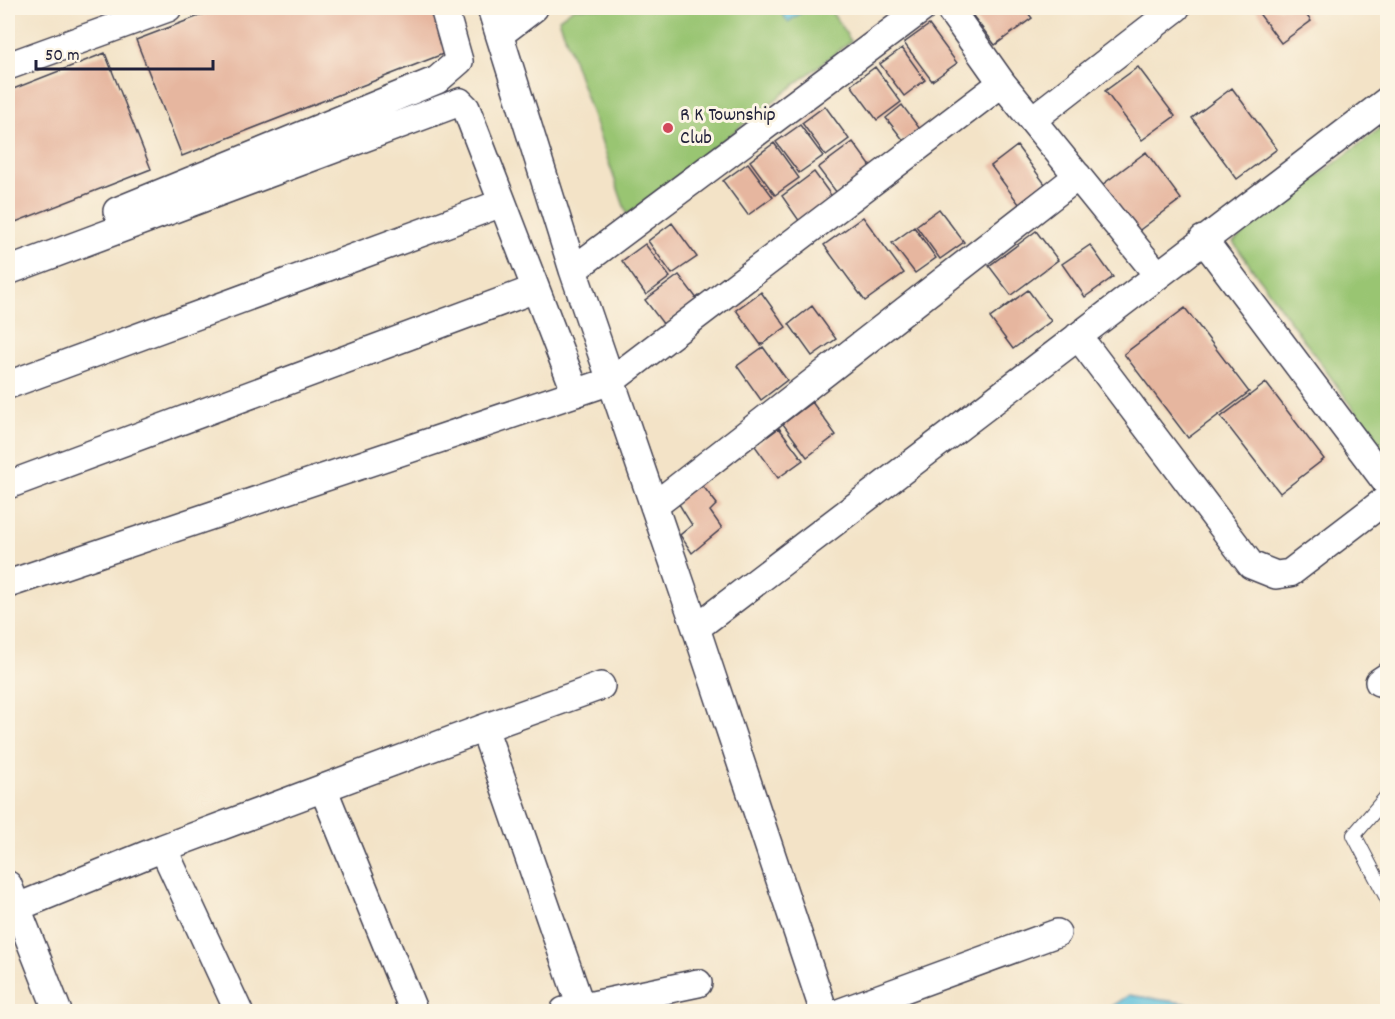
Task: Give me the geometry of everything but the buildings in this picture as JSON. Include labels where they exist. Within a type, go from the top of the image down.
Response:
[{"type":"street","points":[[8,66],[168,8]]},
{"type":"street","points":[[491,8],[573,270],[824,1011]]},
{"type":"street","points":[[500,34],[534,8]]},
{"type":"street","points":[[573,270],[923,8]]},
{"type":"street","points":[[950,8],[1002,83],[1157,274]]},
{"type":"street","points":[[1033,119],[1176,8]]},
{"type":"street","points":[[8,256],[437,80],[459,61],[448,9]]},
{"type":"street","points":[[8,584],[611,381],[1002,83]]},
{"type":"street","points":[[696,628],[1388,100]]},
{"type":"street","points":[[8,272],[460,102],[466,108],[576,393]]},
{"type":"street","points":[[654,506],[1078,176]]},
{"type":"street","points":[[8,386],[502,203]]},
{"type":"street","points":[[1203,239],[1388,485]]},
{"type":"street","points":[[8,485],[535,289]]},
{"type":"street","points":[[1078,336],[1251,565],[1276,575],[1290,573],[1388,498]]},
{"type":"street","points":[[58,1011],[11,901],[163,848],[601,686]]},
{"type":"street","points":[[484,728],[572,1009],[698,982]]},
{"type":"street","points":[[323,788],[414,1011]]},
{"type":"street","points":[[163,848],[239,1011]]},
{"type":"street","points":[[841,1011],[1057,933]]},
{"type":"lane","points":[[1388,795],[1354,835],[1388,900]]},
{"type":"green space","name":"R K Township Club","points":[[574,8],[829,8],[851,41],[627,215],[559,19]]},
{"type":"green space","points":[[1387,123],[1387,455],[1233,242]]},
{"type":"water","points":[[778,8],[808,8],[788,22]]},
{"type":"water","points":[[1129,995],[1237,1011],[1105,1011]]},
{"type":"place","name":"R K Township Club","points":[[668,128]]}]
